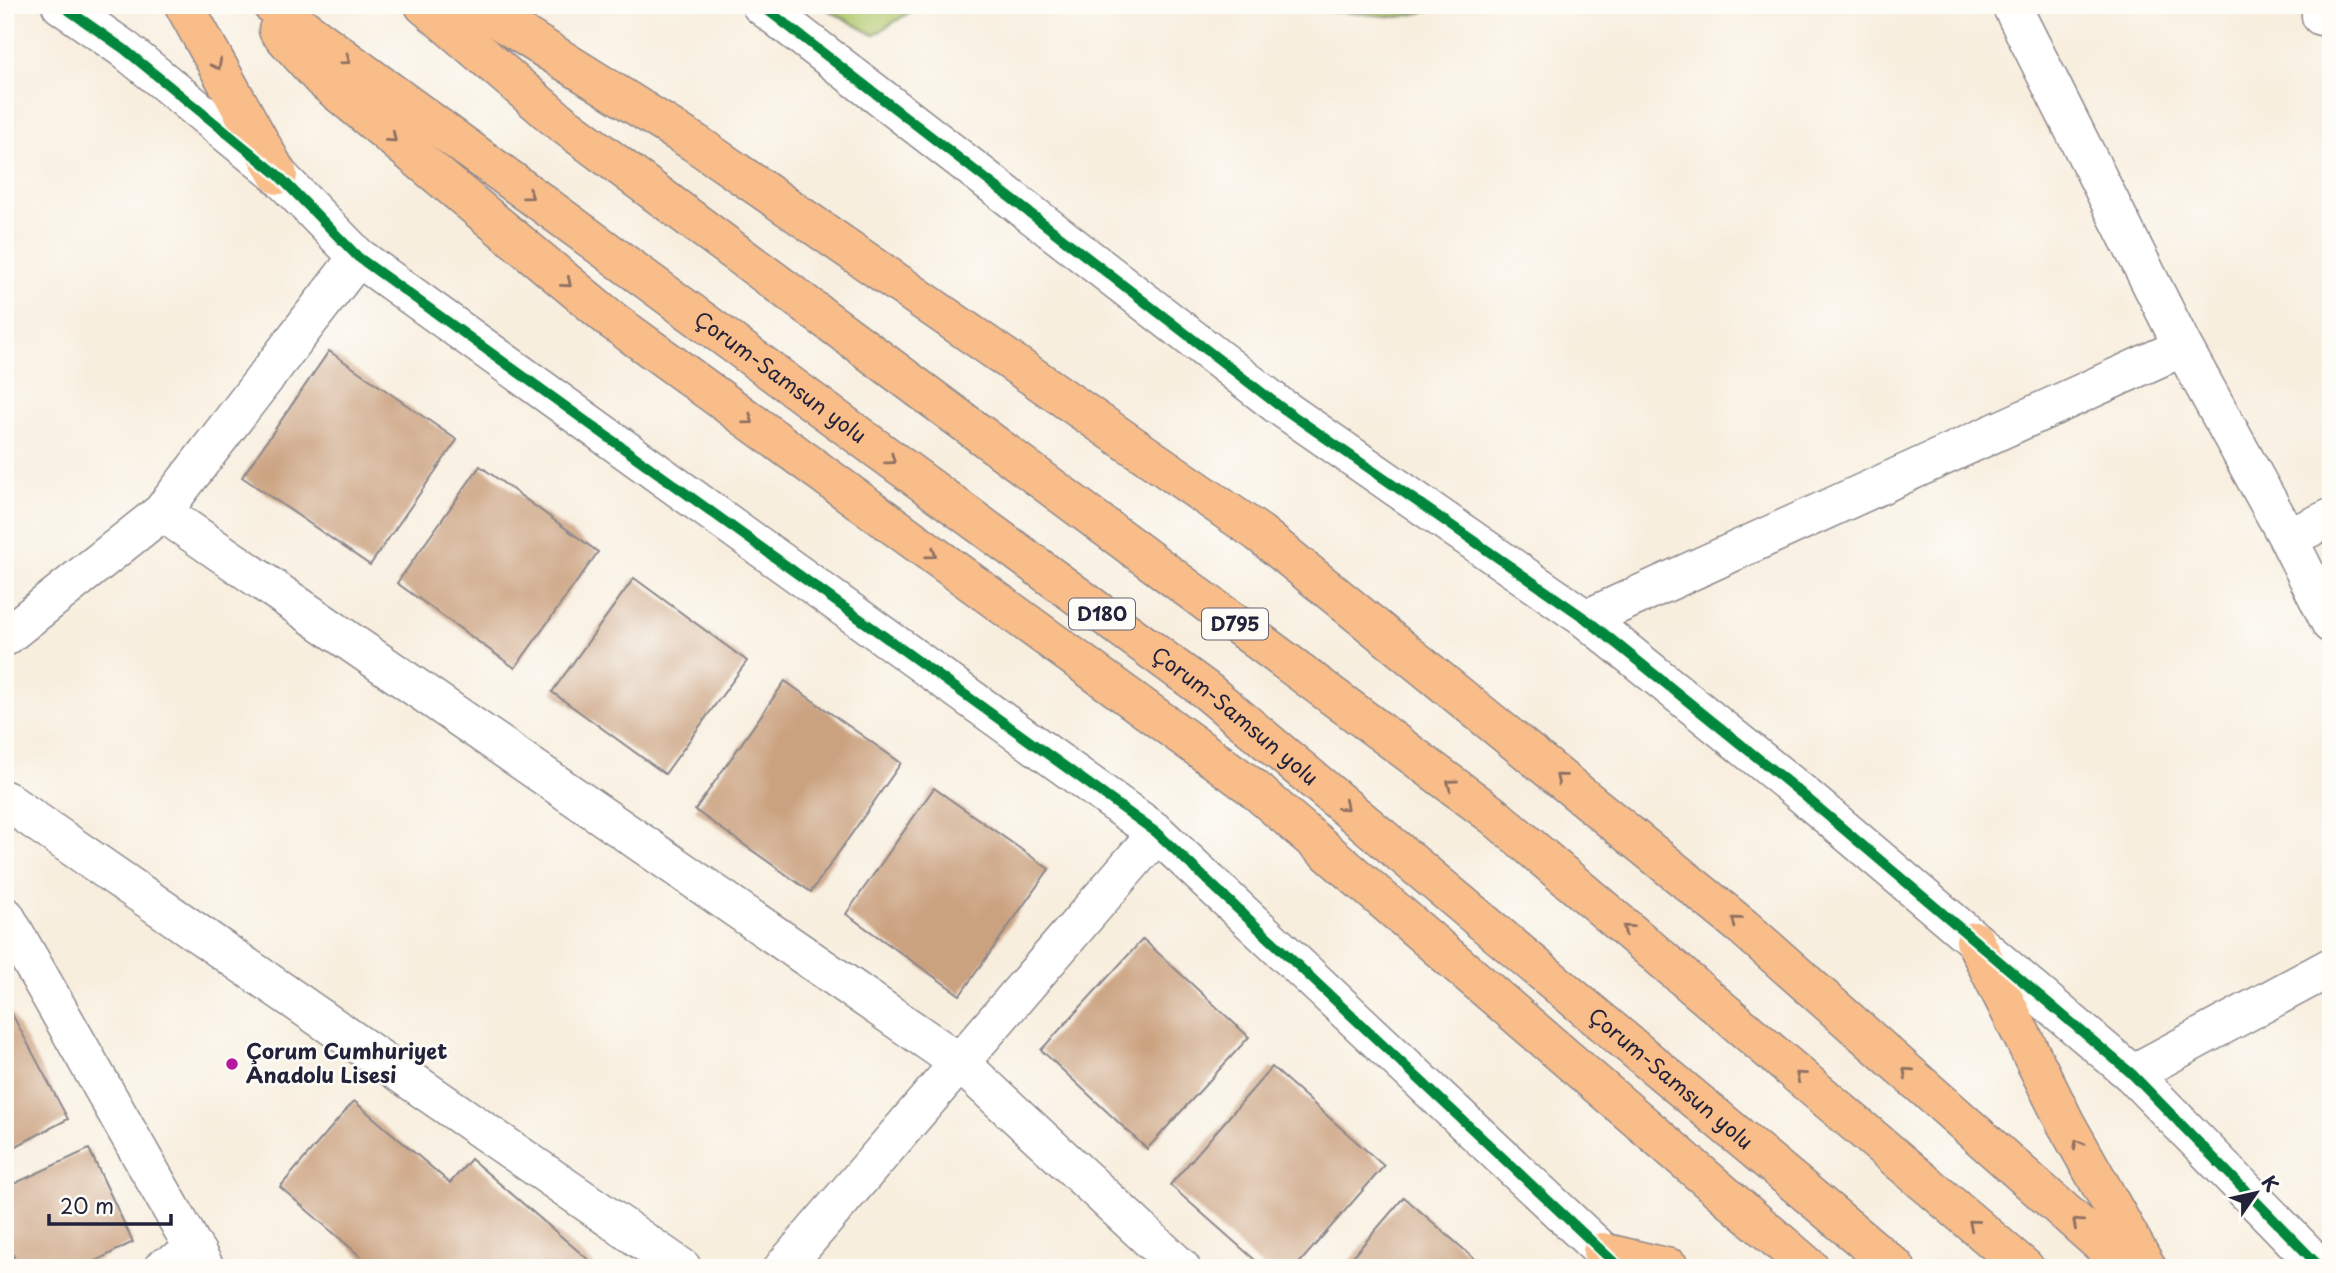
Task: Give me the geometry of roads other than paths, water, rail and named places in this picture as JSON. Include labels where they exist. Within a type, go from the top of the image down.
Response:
[{"type":"highway","points":[[184,5],[278,175]]},
{"type":"highway","points":[[256,5],[322,79],[613,321],[1252,787],[1810,1268]]},
{"type":"highway","name":"Çorum-Samsun yolu","points":[[271,5],[1207,691],[1896,1268]]},
{"type":"highway","name":"D795","points":[[424,5],[559,121],[1494,816],[2025,1268]]},
{"type":"highway","points":[[475,5],[695,143],[1259,533],[1743,927],[2129,1268]]},
{"type":"highway","points":[[1975,941],[2065,1122],[2147,1268]]},
{"type":"highway","points":[[1604,1263],[1670,1268]]},
{"type":"street","points":[[61,5],[124,49],[278,175],[358,257],[1157,833],[1604,1263]]},
{"type":"street","points":[[761,5],[1278,405],[1586,619],[1801,793],[2132,1074],[2320,1268]]},
{"type":"street","points":[[2011,5],[2183,347],[2288,538],[2331,624]]},
{"type":"street","points":[[2321,5],[2321,16],[2331,15]]},
{"type":"street","points":[[5,637],[162,512],[358,257]]},
{"type":"street","points":[[1586,619],[2183,347]]},
{"type":"street","points":[[162,512],[960,1063],[1181,1268]]},
{"type":"street","points":[[2288,538],[2331,517]]},
{"type":"street","points":[[5,800],[682,1268]]},
{"type":"street","points":[[783,1268],[1157,833]]},
{"type":"street","points":[[5,916],[188,1263]]},
{"type":"street","points":[[2132,1074],[2331,967]]},
{"type":"place","name":"Çorum Cumhuriyet Anadolu Lisesi","points":[[232,1064]]}]
